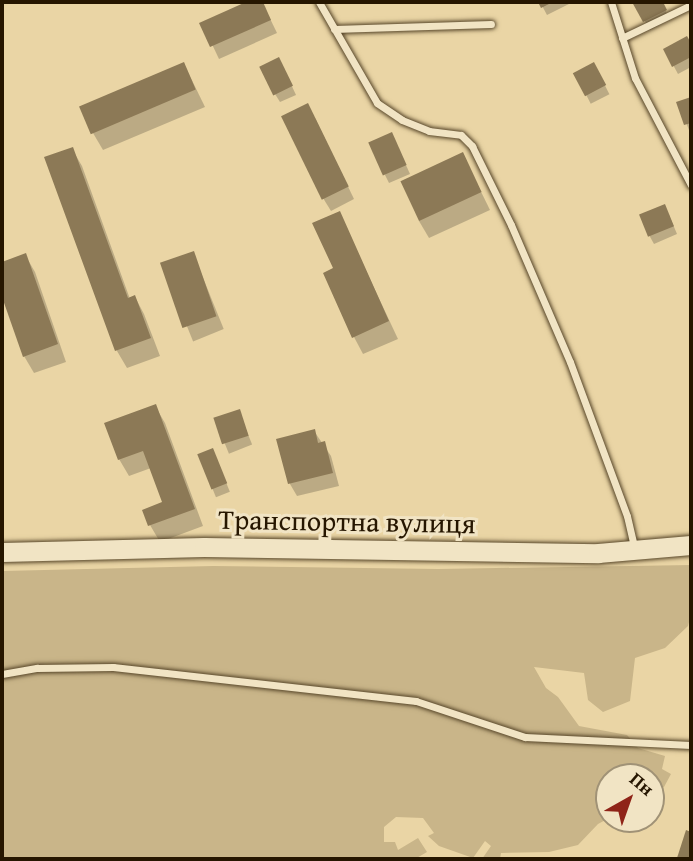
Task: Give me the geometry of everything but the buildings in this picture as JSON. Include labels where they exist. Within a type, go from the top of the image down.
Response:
[{"type":"street","name":"Транспортна вулиця","points":[[2,552],[204,547],[598,553],[691,545]]},
{"type":"lane","points":[[319,2],[377,103],[402,120],[429,131],[461,135],[472,146],[511,225],[570,362],[627,516],[635,550]]},
{"type":"lane","points":[[611,2],[635,78],[691,185]]},
{"type":"lane","points":[[622,38],[691,5]]},
{"type":"lane","points":[[334,29],[491,24]]},
{"type":"lane","points":[[2,674],[37,668],[113,667],[416,701],[525,737],[691,745]]},
{"type":"shaded area","points":[[691,565],[691,614],[688,626],[665,648],[635,658],[630,701],[603,712],[588,700],[584,673],[534,667],[546,688],[558,697],[579,726],[627,735],[638,748],[665,756],[663,763],[595,763],[595,827],[578,845],[549,852],[501,853],[500,859],[482,859],[491,846],[485,841],[473,858],[439,846],[428,836],[434,833],[423,818],[396,817],[384,827],[384,842],[395,842],[398,850],[418,838],[427,852],[415,859],[2,859],[2,571],[213,566],[438,569]]},
{"type":"shaded area","points":[[665,771],[671,774],[665,785]]}]
